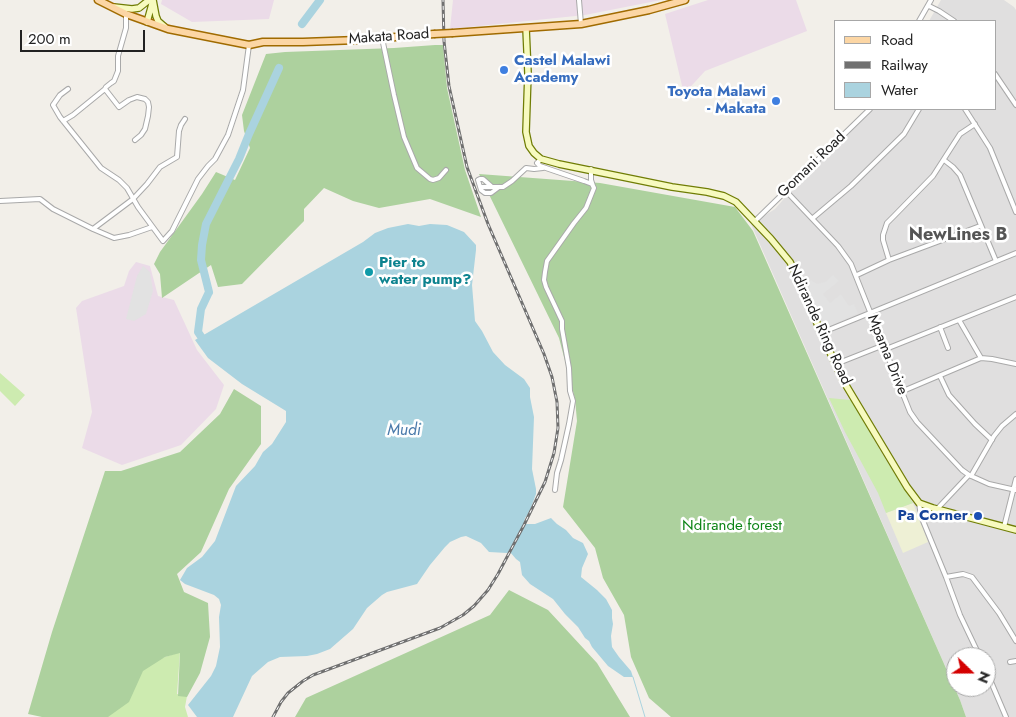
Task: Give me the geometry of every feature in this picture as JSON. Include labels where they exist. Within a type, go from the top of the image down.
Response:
[{"type":"main road","name":"Makata Road","points":[[98,0],[126,14],[168,29],[250,45],[262,42],[382,38],[581,24],[649,10],[685,0]]},
{"type":"street","points":[[112,7],[139,8],[149,0]]},
{"type":"street","points":[[147,22],[153,0]]},
{"type":"street","points":[[153,0],[158,21],[168,29]]},
{"type":"street","points":[[580,0],[581,24]]},
{"type":"street","points":[[919,20],[932,0]]},
{"type":"street","points":[[928,6],[952,20]]},
{"type":"street","points":[[63,121],[114,81],[118,71],[118,56],[126,28],[126,14]]},
{"type":"street","points":[[526,28],[528,74],[526,132],[531,149],[540,158],[537,163],[543,168],[567,175],[593,186]]},
{"type":"street","points":[[382,38],[404,137],[417,168],[433,180],[439,178],[446,170]]},
{"type":"street","points":[[68,89],[60,95],[53,105],[63,121],[101,168],[127,188],[163,241],[172,231],[198,179],[221,149],[228,135],[243,90],[250,45]]},
{"type":"street","points":[[996,75],[1016,105]]},
{"type":"street","points":[[105,89],[120,106],[137,97],[148,102],[149,107],[145,129],[135,140]]},
{"type":"street","name":"Gomani Road","points":[[754,221],[869,110]]},
{"type":"street","points":[[812,218],[851,186],[904,134],[917,110]]},
{"type":"street","points":[[966,110],[990,148],[1016,212]]},
{"type":"street","points":[[92,229],[133,199],[160,167],[177,157],[179,131],[185,119]]},
{"type":"street","points":[[889,260],[883,240],[887,223],[933,176],[960,134],[975,124]]},
{"type":"street","name":"Ndirande Ring Road","points":[[540,158],[559,164],[724,196],[736,202],[790,262],[844,382],[907,487],[919,503]]},
{"type":"street","points":[[944,160],[960,175],[996,261]]},
{"type":"street","points":[[491,186],[484,180],[480,179],[478,182],[483,193],[487,194],[509,183],[526,168],[543,168]]},
{"type":"street","points":[[555,490],[556,474],[561,460],[573,401],[570,391],[569,368],[562,321],[544,280],[547,261],[586,208],[594,190],[591,170]]},
{"type":"street","points":[[481,188],[499,187]]},
{"type":"street","name":"Mpama Drive","points":[[785,190],[846,256],[856,275],[910,412],[917,422],[962,470],[970,476],[989,484],[1015,490]]},
{"type":"street","points":[[0,201],[40,199],[53,209],[114,238],[152,227]]},
{"type":"street","points":[[856,275],[889,260],[980,226]]},
{"type":"street","points":[[821,333],[1016,253]]},
{"type":"street","points":[[836,364],[940,327],[1016,297]]},
{"type":"street","points":[[958,320],[981,358]]},
{"type":"street","points":[[940,327],[948,348]]},
{"type":"street","points":[[903,392],[981,358],[1015,364],[1016,368]]},
{"type":"street","points":[[940,376],[954,401],[992,440]]},
{"type":"street","points":[[937,510],[970,476],[1002,426],[1016,414]]},
{"type":"street","points":[[1004,527],[1015,490],[1016,479]]},
{"type":"street","points":[[975,647],[960,615],[921,516],[919,503],[937,510],[1016,530]]},
{"type":"street","points":[[946,577],[963,574],[972,577],[999,613],[1016,641]]},
{"type":"street","points":[[1010,662],[1016,661]]},
{"type":"street","points":[[996,694],[1006,717]]},
{"type":"shaded area","points":[[162,0],[274,0],[269,19],[192,22],[161,4]]},
{"type":"shaded area","points":[[453,0],[661,0],[585,15],[450,29]]},
{"type":"shaded area","points":[[708,0],[796,0],[807,31],[705,71],[684,94],[665,14]]},
{"type":"shaded area","points":[[941,0],[1004,0],[1014,7],[1016,10],[1016,717],[966,717],[959,697],[996,697],[996,647],[946,647],[946,668],[751,224],[775,209],[799,179],[866,110],[996,110],[996,20],[930,20]]},
{"type":"shaded area","points":[[136,262],[150,266],[158,296],[174,300],[197,350],[224,385],[216,409],[181,445],[122,465],[82,448],[92,412],[76,308],[82,301],[124,286],[129,271]]},
{"type":"shaded area","points":[[143,266],[150,272],[153,291],[146,314],[134,321],[126,319],[137,276]]},
{"type":"shaded area","points":[[833,275],[839,281],[823,294],[830,303],[841,294],[849,306],[854,304],[858,313],[827,327],[815,309],[804,285],[811,280],[817,284],[825,282]]},
{"type":"green space","points":[[443,45],[447,88],[465,170],[481,217],[430,199],[379,208],[353,201],[324,188],[304,209],[304,221],[242,284],[218,287],[211,265],[162,298],[160,274],[154,264],[160,252],[216,172],[235,180],[250,148],[244,131],[242,115],[266,54]]},
{"type":"green space","name":"Ndirande forest","points":[[479,174],[600,183],[735,207],[753,231],[946,668],[946,697],[959,697],[966,717],[671,717],[649,698],[631,657],[624,615],[603,578],[595,548],[563,507],[577,421],[575,399],[559,338]]},
{"type":"green space","points":[[0,373],[25,395],[15,406],[0,391]]},
{"type":"green space","points":[[234,389],[261,406],[261,444],[229,489],[201,552],[177,574],[184,592],[208,603],[210,637],[200,673],[187,697],[178,696],[180,653],[165,657],[143,671],[129,702],[108,717],[42,717],[28,714],[52,632],[105,471],[121,471],[180,452],[220,414]]},
{"type":"green space","points":[[829,398],[851,400],[913,503],[886,513],[878,493]]},
{"type":"green space","points":[[913,503],[928,542],[903,553],[886,513]]},
{"type":"green space","points":[[509,590],[548,610],[597,663],[630,717],[295,717],[306,698],[490,615]]},
{"type":"green space","points":[[180,652],[177,694],[187,696],[185,707],[188,717],[107,717],[135,672],[159,659]]},
{"type":"water","name":"Mudi","points":[[408,224],[419,226],[430,224],[447,225],[464,232],[476,245],[472,285],[475,321],[493,352],[505,365],[524,379],[530,388],[534,417],[532,469],[536,494],[524,524],[535,524],[551,518],[573,538],[583,543],[588,554],[582,568],[581,577],[606,599],[612,610],[612,647],[631,671],[633,677],[624,677],[608,666],[578,627],[553,599],[530,584],[522,575],[520,562],[510,552],[489,552],[481,543],[466,536],[450,542],[430,565],[417,584],[382,595],[367,608],[353,629],[330,649],[307,656],[280,657],[268,662],[252,676],[233,717],[197,717],[188,705],[211,676],[216,666],[220,647],[219,617],[221,605],[219,599],[214,595],[185,584],[180,580],[187,568],[202,557],[215,541],[236,486],[255,466],[263,452],[272,444],[286,422],[286,411],[242,384],[208,358],[195,340],[363,242],[375,233]]},
{"type":"waterway","name":"Mudi","points":[[302,24],[320,0]]},
{"type":"waterway","name":"Mudi","points":[[209,292],[201,260],[206,224],[239,159],[279,68]]},
{"type":"waterway","points":[[206,344],[198,332],[201,309],[209,292],[208,288]]},
{"type":"waterway","points":[[633,677],[645,717]]},
{"type":"railway","points":[[273,717],[288,693],[313,675],[440,628],[463,615],[474,606],[488,590],[498,574],[524,525],[545,482],[554,453],[558,428],[557,402],[552,377],[488,224],[467,167],[449,86],[444,41],[443,0]]},
{"type":"place","name":"Castel Malawi Academy","points":[[504,70]]},
{"type":"place","name":"Toyota Malawi - Makata","points":[[776,101]]},
{"type":"place","name":"Pier to water pump?","points":[[369,272]]},
{"type":"place","name":"Pa Corner","points":[[978,516]]},
{"type":"district","name":"NewLines B","points":[[958,236]]}]
